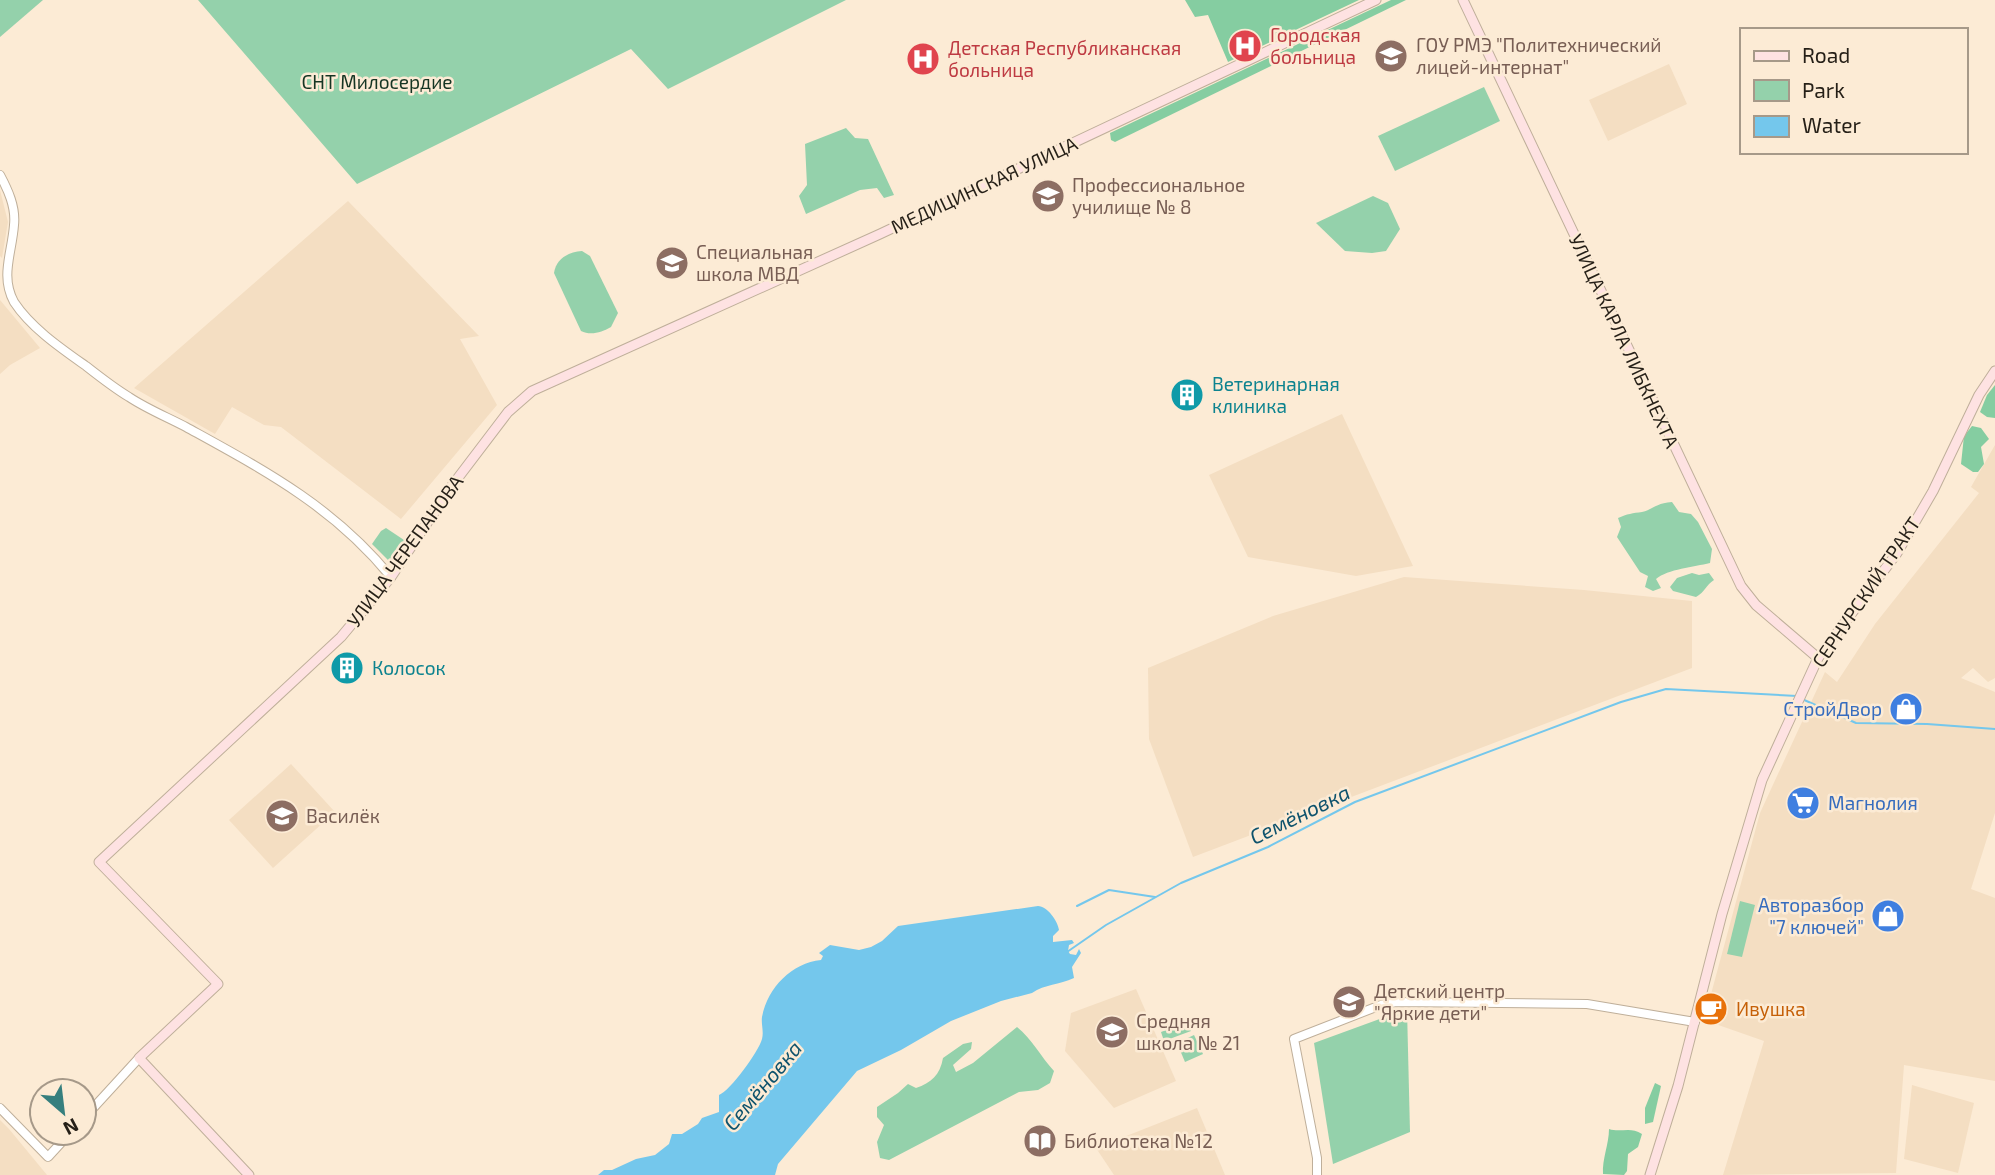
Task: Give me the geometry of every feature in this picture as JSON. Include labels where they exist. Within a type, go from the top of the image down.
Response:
[{"type":"main road","name":"МЕДИЦИНСКАЯ УЛИЦА","points":[[591,365],[880,234],[1376,0]]},
{"type":"main road","name":"УЛИЦА КАРЛА ЛИБКНЕХТА","points":[[1463,0],[1741,586],[1763,611],[1818,658]]},
{"type":"main road","name":"УЛИЦА ЧЕРЕПАНОВА","points":[[139,1058],[218,984],[99,862],[341,637],[391,577],[451,487],[513,406],[532,391],[591,365]]},
{"type":"main road","name":"СЕРНУРСКИЙ ТРАКТ","points":[[1650,1175],[1695,1023],[1752,806],[1818,658],[1897,553],[1933,491],[1979,395],[1995,370]]},
{"type":"main road","points":[[139,1058],[249,1175]]},
{"type":"street","points":[[0,175],[10,198],[15,225],[5,282],[13,301],[27,318],[71,356],[131,399],[309,498],[365,547],[391,577]]},
{"type":"street","points":[[1317,1175],[1317,1158],[1294,1039],[1381,1005],[1396,1002],[1587,1004],[1695,1023]]},
{"type":"street","points":[[98,1103],[139,1058]]},
{"type":"street","points":[[0,1108],[28,1137]]},
{"type":"street","points":[[38,1147],[48,1157],[58,1147]]},
{"type":"shaded area","points":[[1669,64],[1687,104],[1608,141],[1589,100]]},
{"type":"shaded area","points":[[0,190],[8,222],[2,258],[0,256]]},
{"type":"shaded area","points":[[348,201],[479,336],[460,339],[497,405],[401,519],[281,427],[264,425],[232,407],[215,434],[134,388]]},
{"type":"shaded area","points":[[0,300],[40,348],[0,374]]},
{"type":"shaded area","points":[[1342,414],[1413,566],[1356,576],[1248,557],[1209,475]]},
{"type":"shaded area","points":[[1995,445],[1995,678],[1988,682],[1973,668],[1961,678],[1995,692],[1995,813],[1971,889],[1995,898],[1995,1081],[1904,1065],[1896,1173],[1723,1175],[1764,1041],[1704,1020],[1760,813],[1825,672],[1837,682],[1875,624],[1979,493],[1971,487]]},
{"type":"shaded area","points":[[1404,577],[1692,601],[1692,668],[1193,857],[1149,739],[1148,668],[1273,616]]},
{"type":"shaded area","name":"Василёк","points":[[291,764],[335,812],[273,868],[229,820]]},
{"type":"shaded area","name":"Средняя школа № 21","points":[[1136,989],[1176,1081],[1114,1108],[1065,1051],[1071,1013]]},
{"type":"shaded area","points":[[1912,1085],[1974,1103],[1958,1173],[1904,1159]]},
{"type":"shaded area","points":[[1197,1108],[1225,1175],[1114,1175],[1096,1148]]},
{"type":"shaded area","points":[[0,1120],[9,1129],[47,1175],[0,1175]]},
{"type":"green space","points":[[0,0],[43,0],[0,37]]},
{"type":"green space","name":"СНТ Милосердие","points":[[198,0],[846,0],[668,89],[631,49],[357,184]]},
{"type":"green space","name":"Городская больница","points":[[1185,0],[1359,0],[1228,62],[1208,15],[1195,17]]},
{"type":"green space","points":[[1391,0],[1406,0],[1115,142],[1111,140],[1110,133]]},
{"type":"green space","points":[[1484,87],[1500,121],[1395,171],[1378,136]]},
{"type":"green space","points":[[846,128],[855,138],[868,139],[894,195],[884,198],[877,188],[860,190],[806,214],[799,196],[807,185],[805,144]]},
{"type":"green space","points":[[1373,196],[1388,203],[1400,229],[1386,251],[1345,251],[1316,223]]},
{"type":"green space","points":[[582,251],[590,256],[618,313],[611,327],[596,333],[581,331],[554,273],[557,264],[564,257]]},
{"type":"green space","points":[[1995,385],[1995,418],[1980,412],[1987,395]]},
{"type":"green space","points":[[1972,426],[1981,428],[1989,439],[1981,447],[1984,464],[1978,472],[1973,472],[1961,464],[1964,436]]},
{"type":"green space","points":[[1672,502],[1679,512],[1691,514],[1698,522],[1712,549],[1710,563],[1661,576],[1656,579],[1661,588],[1653,591],[1645,587],[1648,576],[1640,572],[1617,537],[1621,527],[1618,518]]},
{"type":"green space","points":[[386,528],[409,546],[393,565],[372,544]]},
{"type":"green space","points":[[1692,573],[1709,573],[1714,580],[1696,597],[1673,591],[1670,587],[1677,578]]},
{"type":"green space","points":[[1740,901],[1755,905],[1742,957],[1727,954]]},
{"type":"green space","points":[[1407,1009],[1410,1132],[1333,1164],[1314,1043]]},
{"type":"green space","points":[[1188,1022],[1191,1031],[1164,1041],[1161,1032]]},
{"type":"green space","points":[[1017,1027],[1054,1071],[1050,1083],[1038,1090],[1019,1092],[889,1160],[880,1158],[877,1142],[884,1125],[877,1117],[877,1107],[908,1084],[916,1088],[926,1084],[937,1074],[943,1058],[963,1044],[972,1042],[971,1049],[953,1065],[956,1072],[973,1063]]},
{"type":"green space","points":[[1194,1035],[1203,1054],[1185,1062],[1177,1043]]},
{"type":"green space","points":[[1655,1083],[1661,1086],[1653,1122],[1645,1124],[1645,1108]]},
{"type":"green space","points":[[1609,1129],[1633,1130],[1642,1134],[1638,1147],[1628,1154],[1627,1171],[1624,1175],[1603,1174]]},
{"type":"water","points":[[1038,906],[1048,911],[1057,922],[1059,930],[1053,936],[1053,942],[1072,940],[1074,943],[1069,945],[1068,951],[1070,954],[1076,955],[1079,949],[1081,953],[1072,967],[1074,978],[1001,1001],[951,1021],[901,1050],[857,1071],[778,1164],[775,1175],[598,1175],[604,1170],[612,1170],[636,1159],[655,1155],[669,1144],[672,1134],[682,1134],[698,1124],[702,1118],[719,1112],[719,1095],[737,1079],[760,1045],[763,1036],[762,1017],[770,996],[791,971],[821,960],[823,956],[819,953],[830,945],[859,950],[882,941],[898,926]]},
{"type":"waterway","name":"Семёновка","points":[[1067,952],[1106,925],[1181,883],[1268,847],[1355,802],[1621,702],[1666,689],[1797,696]]},
{"type":"waterway","name":"Семёновка","points":[[1802,699],[1856,723],[1995,729]]},
{"type":"waterway","points":[[1077,906],[1109,890],[1155,897]]},
{"type":"place","name":"Городская больница","points":[[1245,46]]},
{"type":"place","name":"ГОУ РМЭ \"Политехнический лицей-интернат\"","points":[[1391,56]]},
{"type":"place","name":"Детская Республиканская больница","points":[[923,59]]},
{"type":"place","name":"Профессиональное училище № 8","points":[[1048,196]]},
{"type":"place","name":"Специальная школа МВД","points":[[672,263]]},
{"type":"place","name":"Ветеринарная клиника","points":[[1187,395]]},
{"type":"place","name":"Колосок","points":[[347,668]]},
{"type":"place","name":"СтройДвор","points":[[1906,709]]},
{"type":"place","name":"Магнолия","points":[[1803,803]]},
{"type":"place","name":"Василёк","points":[[282,816]]},
{"type":"place","name":"Авторазбор \"7 ключей\"","points":[[1888,916]]},
{"type":"place","name":"Детский центр \"Яркие дети\"","points":[[1349,1002]]},
{"type":"place","name":"Ивушка","points":[[1711,1009]]},
{"type":"place","name":"Средняя школа № 21","points":[[1112,1032]]},
{"type":"place","name":"Библиотека №12","points":[[1040,1141]]}]
